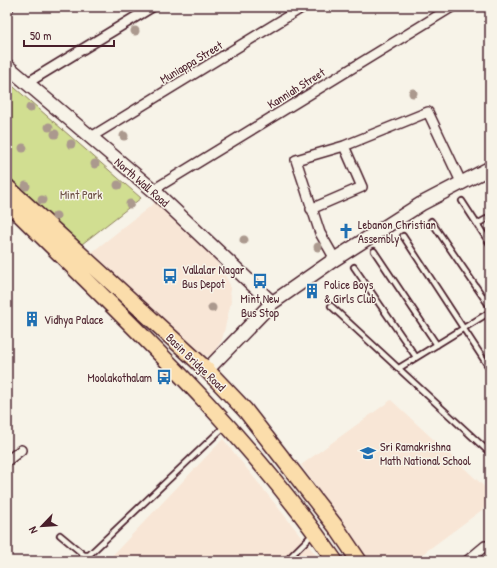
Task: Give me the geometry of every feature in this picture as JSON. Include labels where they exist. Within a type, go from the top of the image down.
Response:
[{"type":"main road","name":"North Wall Road","points":[[7,66],[153,190],[272,303]]},
{"type":"main road","points":[[207,370],[272,303],[336,259],[421,204],[462,184],[490,168]]},
{"type":"main road","name":"Basin Bridge Road","points":[[7,187],[207,370],[245,410],[336,527],[358,561]]},
{"type":"main road","name":"Basin Bridge Road","points":[[7,202],[190,383],[227,424],[318,536],[335,561]]},
{"type":"main road","points":[[318,536],[336,527]]},
{"type":"street","points":[[27,83],[152,7]]},
{"type":"street","name":"Muniappa Street","points":[[91,137],[303,7]]},
{"type":"street","name":"Kanniah Street","points":[[153,190],[452,7]]},
{"type":"street","points":[[336,259],[320,233],[296,160],[344,146],[428,112],[462,184]]},
{"type":"street","points":[[311,209],[362,186],[344,146]]},
{"type":"street","points":[[7,461],[21,450]]},
{"type":"street","points":[[467,561],[485,546]]},
{"type":"lane","points":[[462,202],[490,244]]},
{"type":"lane","points":[[477,224],[490,217]]},
{"type":"lane","points":[[431,221],[490,307]]},
{"type":"lane","points":[[403,236],[490,369]]},
{"type":"lane","points":[[374,251],[437,345]]},
{"type":"lane","points":[[354,267],[416,357]]},
{"type":"lane","points":[[331,306],[490,453]]},
{"type":"lane","points":[[399,368],[490,312]]},
{"type":"lane","points":[[60,535],[84,555],[89,555],[227,424]]},
{"type":"lane","points":[[286,561],[318,536]]},
{"type":"shaded area","name":"Vallalar Nagar Bus Depot","points":[[157,201],[206,249],[221,267],[230,285],[231,302],[222,340],[213,353],[208,356],[200,355],[91,253]]},
{"type":"shaded area","points":[[391,400],[490,492],[490,504],[413,561],[369,561],[301,465]]},
{"type":"shaded area","points":[[223,439],[321,561],[107,561]]},
{"type":"green space","name":"Mint Park","points":[[7,81],[141,198],[82,244],[7,175]]},
{"type":"place","name":"Lebanon Christian Assembly","points":[[346,231]]},
{"type":"place","name":"Vallalar Nagar Bus Depot","points":[[170,276]]},
{"type":"place","name":"Mint New Bus Stop","points":[[260,281]]},
{"type":"place","name":"Police Boys & Girls Club","points":[[312,291]]},
{"type":"place","name":"Vidhya Palace","points":[[32,319]]},
{"type":"place","name":"Moolakothalam","points":[[164,377]]},
{"type":"place","name":"Sri Ramakrishna Math National School","points":[[368,453]]}]
